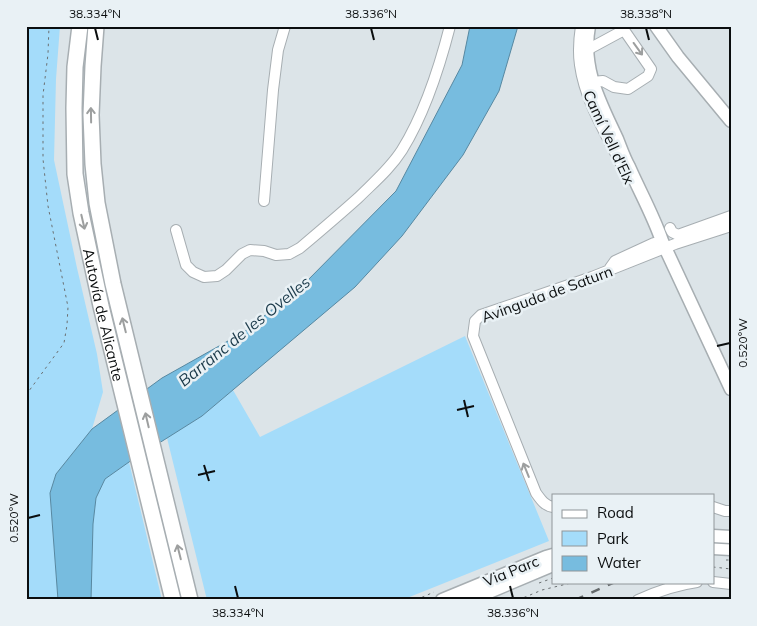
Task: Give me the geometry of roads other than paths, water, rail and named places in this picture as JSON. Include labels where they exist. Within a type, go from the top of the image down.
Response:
[{"type":"highway","points":[[70,26],[67,99],[68,146],[75,174]]},
{"type":"highway","name":"Autovía de Alicante","points":[[80,26],[75,67],[74,108],[75,174],[80,213],[173,600]]},
{"type":"highway","name":"Autovía de Alicante","points":[[96,26],[92,66],[91,115],[93,164],[98,203],[113,284],[136,372],[190,600]]},
{"type":"main road","name":"Camí Vell d'Elx","points":[[589,26],[587,50],[589,72],[596,95],[729,386]]},
{"type":"main road","points":[[656,26],[678,57],[731,121]]},
{"type":"main road","points":[[714,536],[731,537]]},
{"type":"main road","points":[[714,548],[731,549]]},
{"type":"main road","name":"Via Parc","points":[[442,600],[552,555]]},
{"type":"main road","name":"Via Parc","points":[[470,600],[552,565]]},
{"type":"street","points":[[264,201],[273,90],[278,50],[285,26]]},
{"type":"street","points":[[176,230],[186,264],[193,272],[204,277],[217,276],[242,254],[250,250],[264,251],[276,255],[289,254],[300,248],[375,182],[394,162],[423,108],[441,61],[450,26]]},
{"type":"street","name":"Camí Vell d'Elx","points":[[581,26],[579,44],[580,66],[590,103],[635,192],[664,244]]},
{"type":"street","points":[[587,50],[624,30],[651,69],[648,76],[628,89],[614,87],[603,80],[592,82]]},
{"type":"street","points":[[670,228],[672,232],[678,235],[731,216]]},
{"type":"street","points":[[664,244],[731,226]]},
{"type":"street","name":"Avinguda de Saturn","points":[[552,507],[543,502],[536,493],[473,336],[474,321],[481,315],[606,272],[615,261],[654,243],[664,244]]},
{"type":"street","name":"Camí Vell d'Elx","points":[[729,386],[731,399]]},
{"type":"street","points":[[714,507],[731,511]]},
{"type":"street","points":[[714,582],[731,584]]},
{"type":"street","points":[[638,600],[667,588],[683,584]]},
{"type":"water","points":[[470,26],[518,26],[499,91],[463,155],[402,236],[355,287],[202,416],[105,479],[96,498],[93,524],[91,600],[58,600],[50,493],[56,474],[92,429],[162,378],[244,332],[303,285],[396,191],[462,65]]},
{"type":"railway","points":[[575,600],[611,584]]},
{"type":"water label","name":"Barranc de les Ovelles","points":[[244,331]]}]
